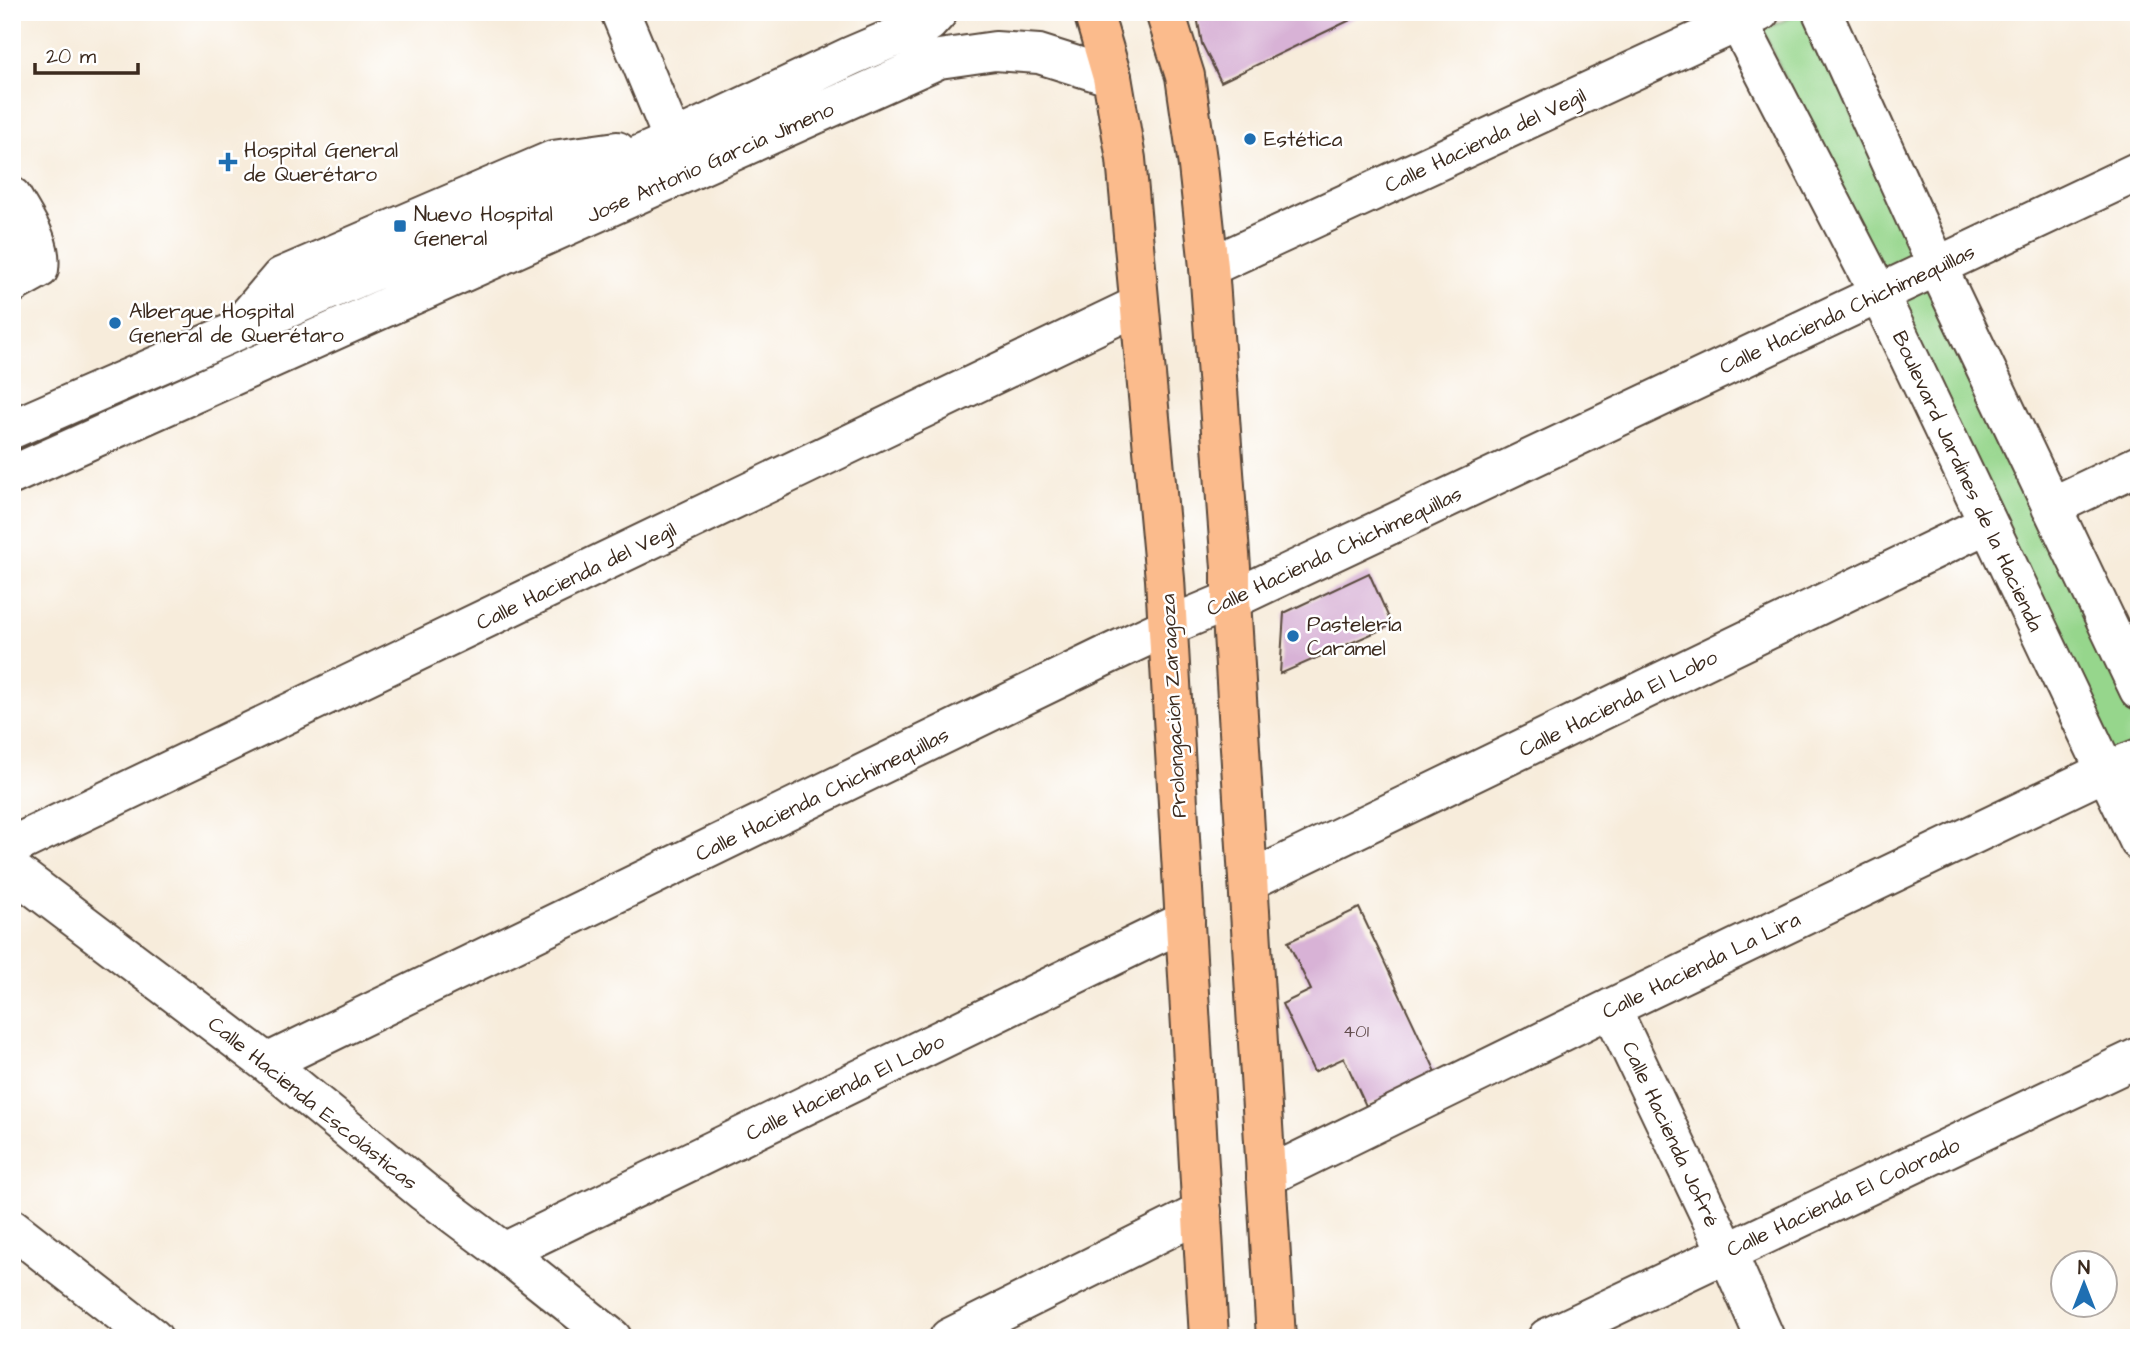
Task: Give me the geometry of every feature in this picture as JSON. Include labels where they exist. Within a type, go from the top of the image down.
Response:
[{"type":"main road","name":"Prolongación Zaragoza","points":[[1093,12],[1112,77],[1126,159],[1169,626],[1209,1338]]},
{"type":"main road","points":[[1165,12],[1185,76],[1209,267],[1231,568],[1276,1338]]},
{"type":"street","points":[[620,12],[675,151]]},
{"type":"street","name":"Jose Antonio Garcia Jimeno","points":[[12,475],[675,151],[851,56],[928,23],[938,12]]},
{"type":"street","points":[[1822,12],[1937,266],[2139,690]]},
{"type":"street","name":"Calle Hacienda del Vegil","points":[[1209,267],[1744,16]]},
{"type":"street","name":"Boulevard Jardines de la Hacienda","points":[[1744,16],[1987,524],[2122,765],[2139,841]]},
{"type":"street","name":"Jose Antonio Garcia Jimeno","points":[[14,424],[675,151],[869,91],[939,59],[995,51],[1039,54],[1112,77]]},
{"type":"street","points":[[851,56],[869,91]]},
{"type":"street","name":"Calle Hacienda Chichimequillas","points":[[267,1063],[1169,626],[1231,600],[2139,171]]},
{"type":"street","points":[[12,197],[36,242],[40,261],[39,269],[12,284]]},
{"type":"street","name":"Calle Hacienda del Vegil","points":[[12,846],[1139,305]]},
{"type":"street","points":[[2050,507],[2139,465]]},
{"type":"street","name":"Calle Hacienda El Lobo","points":[[1249,881],[1987,524]]},
{"type":"street","name":"Calle Hacienda La Lira","points":[[1266,1177],[1611,1008],[2122,765]]},
{"type":"street","name":"Calle Hacienda Escolásticas","points":[[12,870],[267,1063],[424,1192],[612,1338]]},
{"type":"street","name":"Calle Hacienda El Lobo","points":[[504,1252],[1185,921]]},
{"type":"street","name":"Calle Hacienda Jofré","points":[[1611,1008],[1765,1338]]},
{"type":"street","name":"Calle Hacienda El Colorado","points":[[1548,1338],[2139,1056]]},
{"type":"street","points":[[949,1338],[1202,1212]]},
{"type":"street","points":[[12,1228],[153,1338]]},
{"type":"green space","points":[[1806,12],[1917,257],[1875,275],[1763,30]]},
{"type":"green space","points":[[1931,274],[2139,715],[2139,821],[1889,293]]},
{"type":"building","points":[[1201,12],[1367,12],[1221,82],[1202,44],[1198,22]]},
{"type":"building","points":[[1369,573],[1392,625],[1280,674],[1284,613]]},
{"type":"building","points":[[1359,908],[1437,1074],[1366,1106],[1344,1058],[1314,1072],[1282,1004],[1311,990],[1288,942]]},
{"type":"place","name":"Estética","points":[[1250,139]]},
{"type":"place","name":"Hospital General de Querétaro","points":[[228,162]]},
{"type":"place","name":"Nuevo Hospital General","points":[[400,226]]},
{"type":"place","name":"Albergue Hospital General de Querétaro","points":[[115,323]]},
{"type":"place","name":"Pastelería Caramel","points":[[1293,636]]}]
